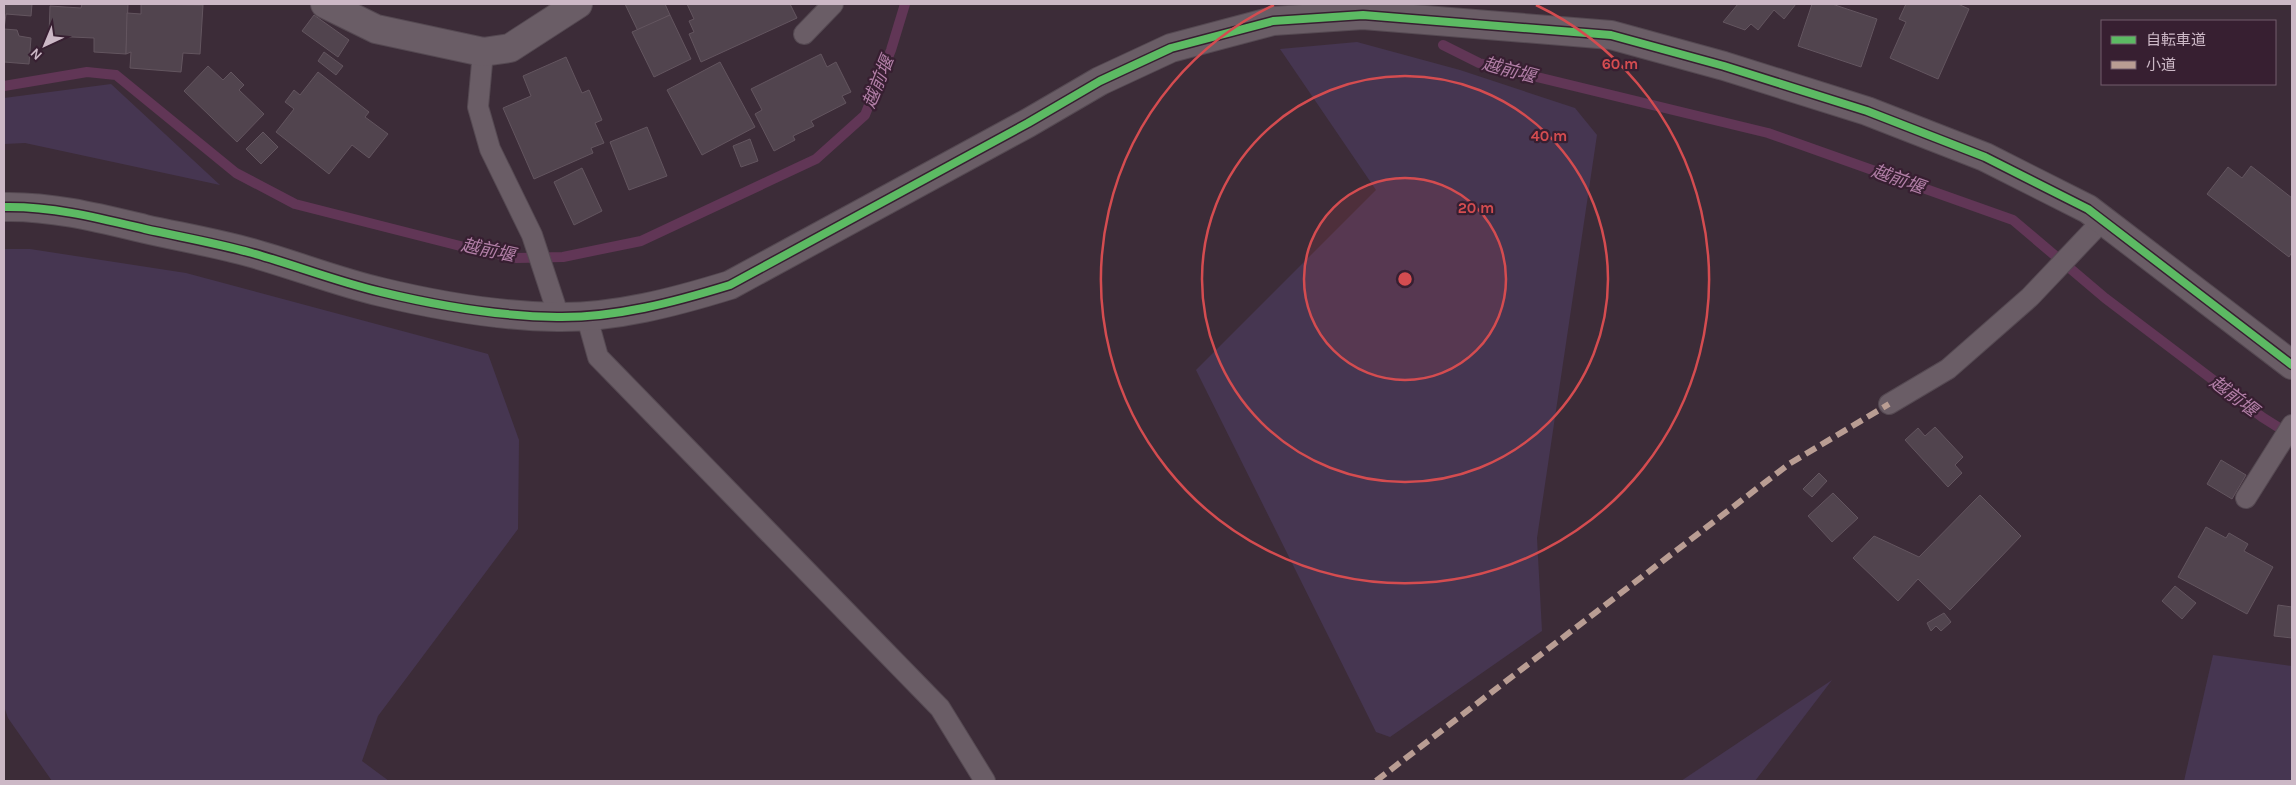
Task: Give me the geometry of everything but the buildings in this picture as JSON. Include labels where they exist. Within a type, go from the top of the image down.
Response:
[{"type":"street","points":[[325,4],[376,29],[483,52],[510,48],[578,4]]},
{"type":"street","points":[[4,207],[52,210],[100,217],[146,229],[198,239],[315,271],[380,292],[455,307],[506,315],[559,317],[617,312],[677,301],[730,285],[1028,124],[1100,81],[1171,48],[1273,21],[1321,11],[1611,35],[1724,66],[1867,111],[1985,156],[2088,209],[2292,365]]},
{"type":"lane","points":[[804,34],[833,4]]},
{"type":"lane","points":[[483,52],[478,107],[490,148],[532,235],[559,317]]},
{"type":"lane","points":[[1889,404],[1948,369],[2030,297],[2103,220]]},
{"type":"lane","points":[[586,314],[598,357],[940,708],[985,781]]},
{"type":"lane","points":[[2246,498],[2292,425]]},
{"type":"shaded area","points":[[1357,42],[1460,70],[1575,108],[1597,135],[1537,538],[1542,631],[1390,737],[1376,732],[1196,370],[1376,190],[1280,49]]},
{"type":"shaded area","points":[[111,84],[220,185],[25,143],[4,144],[4,98]]},
{"type":"shaded area","points":[[4,249],[30,249],[186,273],[488,354],[519,440],[518,529],[378,716],[362,761],[389,781],[52,781],[8,718],[4,706]]},
{"type":"shaded area","points":[[2213,655],[2292,666],[2292,781],[2184,781]]},
{"type":"shaded area","points":[[1832,680],[1755,781],[1681,781]]},
{"type":"waterway","name":"越前堰","points":[[4,86],[87,72],[116,75],[236,173],[295,204],[472,249],[517,258],[563,257],[641,241],[816,159],[865,115],[891,50],[905,4]]},
{"type":"waterway","name":"越前堰","points":[[1443,45],[1479,63],[1768,133],[2013,220],[2105,298],[2262,417],[2289,434]]},
{"type":"marked path","points":[[1376,781],[1789,464],[1889,404]]},
{"type":"cycle path","points":[[4,207],[40,208],[75,214],[239,249],[365,288],[447,306],[513,315],[557,317],[579,317],[623,312],[666,303],[730,285],[1028,123],[1100,81],[1171,48],[1273,21],[1363,15],[1611,35],[1724,66],[1867,111],[1985,157],[2088,209],[2292,365]]}]
